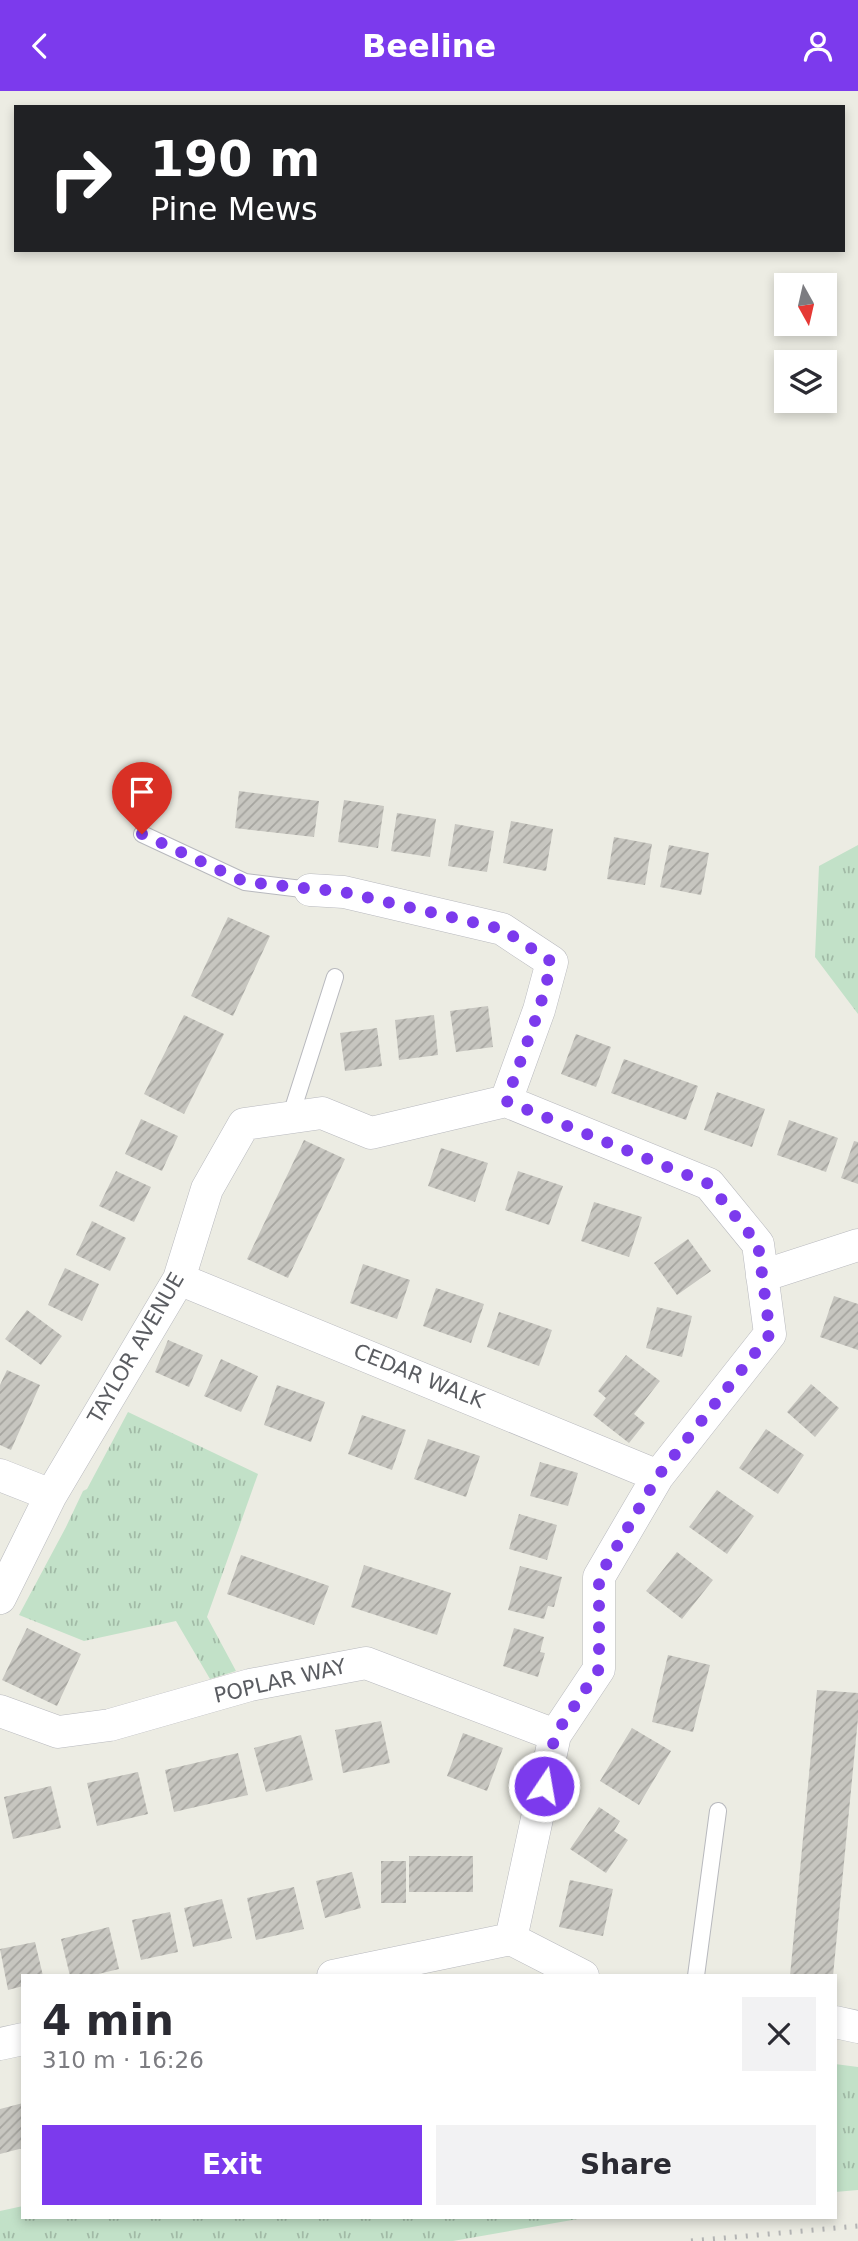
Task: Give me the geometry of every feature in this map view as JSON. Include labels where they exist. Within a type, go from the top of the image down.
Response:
[{"type":"street","points":[[310,890],[344,892],[502,929],[552,962],[539,1010],[506,1101],[709,1184],[758,1244],[770,1334],[658,1476],[599,1577],[599,1669],[555,1735],[511,1939]]},
{"type":"street","name":"TAYLOR AVENUE","points":[[0,1598],[51,1495],[179,1279],[207,1189],[244,1124],[322,1113],[371,1133],[506,1101]]},
{"type":"street","points":[[762,1276],[858,1245]]},
{"type":"street","name":"CEDAR WALK","points":[[179,1279],[658,1476]]},
{"type":"street","points":[[0,1475],[51,1495]]},
{"type":"street","name":"POPLAR WAY","points":[[0,1711],[58,1732],[110,1725],[250,1685],[366,1663],[555,1735]]},
{"type":"street","points":[[343,1974],[511,1939],[579,1974]]},
{"type":"street","points":[[837,2022],[858,2027]]},
{"type":"street","points":[[0,2044],[21,2039]]},
{"type":"lane","points":[[142,834],[245,882],[310,890]]},
{"type":"lane","points":[[290,1118],[335,977]]},
{"type":"lane","points":[[696,1974],[718,1811]]},
{"type":"green space","points":[[858,845],[858,1014],[815,957],[819,866]]},
{"type":"green space","points":[[128,1412],[258,1474],[207,1617],[236,1671],[210,1679],[176,1621],[84,1641],[19,1615],[83,1491],[87,1489]]},
{"type":"green space","points":[[837,2064],[858,2067],[858,2190],[837,2192]]},
{"type":"green space","points":[[21,2206],[21,2219],[578,2219],[453,2241],[0,2241],[0,2211]]},
{"type":"building","points":[[239,791],[319,801],[314,837],[235,828]]},
{"type":"building","points":[[344,800],[384,806],[378,848],[338,842]]},
{"type":"building","points":[[397,813],[436,819],[430,857],[391,851]]},
{"type":"building","points":[[511,821],[553,829],[546,871],[503,863]]},
{"type":"building","points":[[455,824],[494,831],[487,872],[448,866]]},
{"type":"building","points":[[614,837],[652,844],[645,885],[607,879]]},
{"type":"building","points":[[669,845],[709,853],[701,895],[660,887]]},
{"type":"building","points":[[228,917],[270,936],[233,1016],[191,996]]},
{"type":"building","points":[[488,1006],[493,1047],[456,1052],[450,1011]]},
{"type":"building","points":[[184,1015],[224,1034],[184,1114],[144,1094]]},
{"type":"building","points":[[434,1015],[438,1055],[399,1060],[395,1020]]},
{"type":"building","points":[[377,1028],[382,1066],[345,1071],[340,1033]]},
{"type":"building","points":[[576,1034],[611,1047],[596,1087],[561,1074]]},
{"type":"building","points":[[624,1059],[698,1086],[686,1120],[611,1093]]},
{"type":"building","points":[[717,1092],[765,1109],[752,1147],[704,1130]]},
{"type":"building","points":[[141,1119],[178,1136],[162,1171],[125,1154]]},
{"type":"building","points":[[789,1120],[838,1138],[826,1172],[777,1155]]},
{"type":"building","points":[[304,1140],[345,1159],[288,1278],[247,1259]]},
{"type":"building","points":[[854,1141],[858,1142],[858,1184],[841,1178]]},
{"type":"building","points":[[441,1148],[488,1163],[475,1202],[428,1186]]},
{"type":"building","points":[[116,1171],[151,1187],[134,1222],[99,1206]]},
{"type":"building","points":[[518,1171],[563,1186],[549,1225],[505,1210]]},
{"type":"building","points":[[594,1202],[642,1217],[629,1257],[581,1241]]},
{"type":"building","points":[[92,1221],[126,1238],[110,1271],[76,1255]]},
{"type":"building","points":[[688,1239],[711,1271],[677,1295],[654,1263]]},
{"type":"building","points":[[363,1264],[410,1280],[397,1319],[350,1303]]},
{"type":"building","points":[[65,1268],[99,1284],[82,1321],[48,1305]]},
{"type":"building","points":[[436,1288],[484,1304],[471,1343],[423,1326]]},
{"type":"building","points":[[834,1296],[858,1304],[858,1350],[820,1337]]},
{"type":"building","points":[[657,1307],[692,1316],[682,1357],[646,1348]]},
{"type":"building","points":[[27,1310],[62,1336],[41,1365],[5,1339]]},
{"type":"building","points":[[499,1312],[552,1330],[539,1366],[487,1347]]},
{"type":"building","points":[[168,1340],[203,1355],[189,1387],[155,1372]]},
{"type":"building","points":[[626,1355],[660,1381],[634,1414],[645,1423],[629,1443],[593,1415],[606,1398],[598,1391]]},
{"type":"building","points":[[221,1359],[258,1376],[241,1412],[204,1396]]},
{"type":"building","points":[[7,1370],[40,1385],[11,1450],[0,1445],[0,1385]]},
{"type":"building","points":[[811,1384],[839,1408],[815,1437],[787,1412]]},
{"type":"building","points":[[277,1385],[325,1402],[311,1442],[264,1425]]},
{"type":"building","points":[[362,1415],[406,1430],[392,1470],[348,1454]]},
{"type":"building","points":[[766,1429],[804,1455],[778,1494],[739,1468]]},
{"type":"building","points":[[428,1439],[480,1456],[466,1497],[414,1479]]},
{"type":"building","points":[[540,1462],[578,1473],[568,1506],[530,1496]]},
{"type":"building","points":[[717,1490],[754,1516],[727,1554],[689,1527]]},
{"type":"building","points":[[519,1514],[557,1525],[547,1560],[509,1549]]},
{"type":"building","points":[[677,1552],[713,1580],[682,1619],[646,1591]]},
{"type":"building","points":[[241,1555],[329,1586],[314,1625],[227,1594]]},
{"type":"building","points":[[364,1565],[451,1593],[437,1635],[351,1607]]},
{"type":"building","points":[[520,1566],[562,1577],[554,1607],[548,1606],[544,1619],[508,1610]]},
{"type":"building","points":[[27,1628],[81,1654],[57,1706],[2,1680]]},
{"type":"building","points":[[514,1628],[544,1637],[540,1652],[545,1653],[538,1677],[503,1666]]},
{"type":"building","points":[[668,1655],[710,1665],[693,1732],[652,1722]]},
{"type":"building","points":[[817,1690],[858,1693],[858,1718],[833,1974],[790,1974]]},
{"type":"building","points":[[381,1721],[390,1763],[343,1773],[335,1730]]},
{"type":"building","points":[[632,1728],[671,1751],[639,1805],[600,1781]]},
{"type":"building","points":[[463,1733],[503,1748],[487,1791],[447,1776]]},
{"type":"building","points":[[301,1735],[313,1780],[266,1792],[254,1748]]},
{"type":"building","points":[[238,1753],[248,1795],[174,1812],[165,1770]]},
{"type":"building","points":[[138,1772],[148,1814],[97,1826],[87,1783]]},
{"type":"building","points":[[51,1786],[61,1828],[13,1839],[4,1797]]},
{"type":"building","points":[[599,1807],[620,1821],[614,1831],[628,1840],[606,1873],[570,1849]]},
{"type":"building","points":[[409,1856],[473,1856],[473,1892],[409,1892]]},
{"type":"building","points":[[381,1861],[406,1861],[406,1903],[381,1903]]},
{"type":"building","points":[[352,1872],[361,1908],[325,1918],[316,1881]]},
{"type":"building","points":[[570,1880],[613,1889],[603,1936],[559,1927]]},
{"type":"building","points":[[294,1887],[304,1929],[256,1940],[247,1898]]},
{"type":"building","points":[[222,1899],[232,1938],[193,1947],[184,1908]]},
{"type":"building","points":[[170,1912],[178,1952],[141,1960],[132,1920]]},
{"type":"building","points":[[109,1927],[119,1969],[98,1974],[70,1974],[61,1939]]},
{"type":"building","points":[[35,1942],[43,1974],[21,1974],[21,1987],[8,1990],[0,1949]]},
{"type":"building","points":[[21,2104],[21,2149],[0,2154],[0,2109]]},
{"type":"railway","points":[[691,2241],[858,2226]]},
{"type":"route","points":[[142,834],[245,882],[344,892],[502,929],[552,962],[539,1010],[506,1101],[709,1184],[758,1244],[770,1334],[658,1476],[599,1577],[599,1669],[555,1735],[544,1786]]}]
